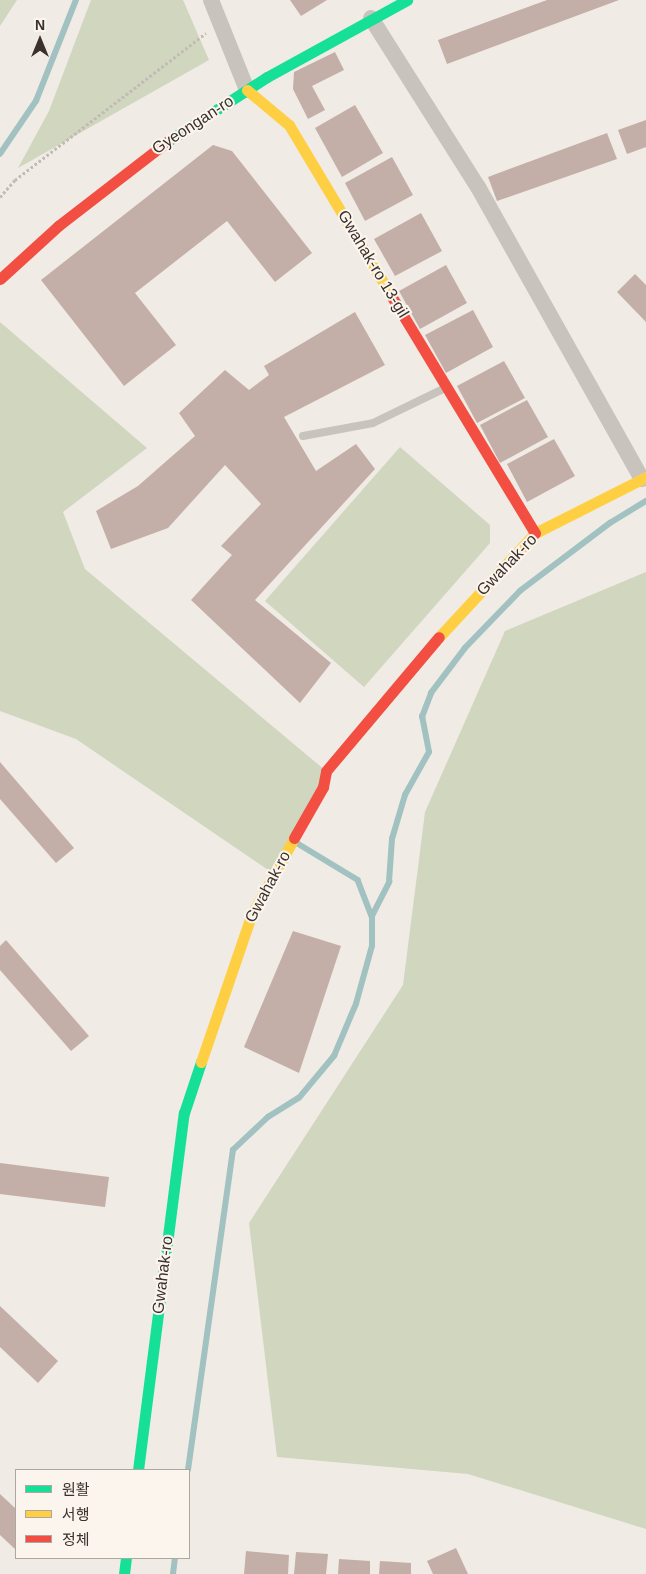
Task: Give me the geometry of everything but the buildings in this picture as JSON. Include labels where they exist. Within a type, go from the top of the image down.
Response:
[{"type":"street","name":"Gwahak-ro 13-gil","points":[[211,0],[247,90],[288,125],[535,533]]},
{"type":"street","name":"Gyeongan-ro","points":[[0,279],[58,226],[154,150],[247,90],[371,18],[407,0]]},
{"type":"street","points":[[371,18],[478,187],[644,478]]},
{"type":"street","name":"Gwahak-ro","points":[[138,1469],[184,1113],[251,916],[323,787],[326,771],[394,687],[535,533],[644,478]]},
{"type":"street","points":[[124,1574],[126,1559]]},
{"type":"lane","points":[[304,436],[373,423],[447,387]]},
{"type":"path","points":[[0,197],[14,180],[220,22]]},
{"type":"green space","points":[[0,0],[17,0],[0,26]]},
{"type":"green space","points":[[91,0],[183,0],[209,60],[18,168],[49,111]]},
{"type":"green space","points":[[0,322],[147,448],[63,512],[85,569],[326,771],[274,874],[76,739],[0,711]]},
{"type":"green space","points":[[400,447],[490,525],[490,543],[364,687],[265,601]]},
{"type":"green space","points":[[646,572],[646,1529],[468,1474],[277,1457],[249,1223],[403,985],[425,812],[505,631]]},
{"type":"waterway","points":[[0,154],[36,101],[76,0]]},
{"type":"waterway","points":[[188,1469],[233,1150],[268,1117],[299,1098],[334,1056],[356,1004],[372,946],[372,916],[389,882],[392,839],[405,795],[429,752],[422,717],[431,693],[465,648],[520,591],[610,523],[646,501]]},
{"type":"waterway","points":[[297,843],[358,880],[372,916]]},
{"type":"waterway","points":[[173,1574],[175,1559]]},
{"type":"traffic: fast","points":[[168,141],[267,77],[407,0]]},
{"type":"traffic: fast","points":[[138,1469],[184,1113],[201,1062]]},
{"type":"traffic: fast","points":[[124,1574],[126,1559]]},
{"type":"traffic: slow","points":[[247,90],[289,125],[392,297]]},
{"type":"traffic: slow","points":[[439,637],[535,533],[646,477]]},
{"type":"traffic: slow","points":[[201,1062],[251,916],[294,838]]},
{"type":"traffic: jam","points":[[0,279],[58,226],[168,141]]},
{"type":"traffic: jam","points":[[392,297],[535,533]]},
{"type":"traffic: jam","points":[[294,838],[323,787],[326,771],[439,637]]}]
